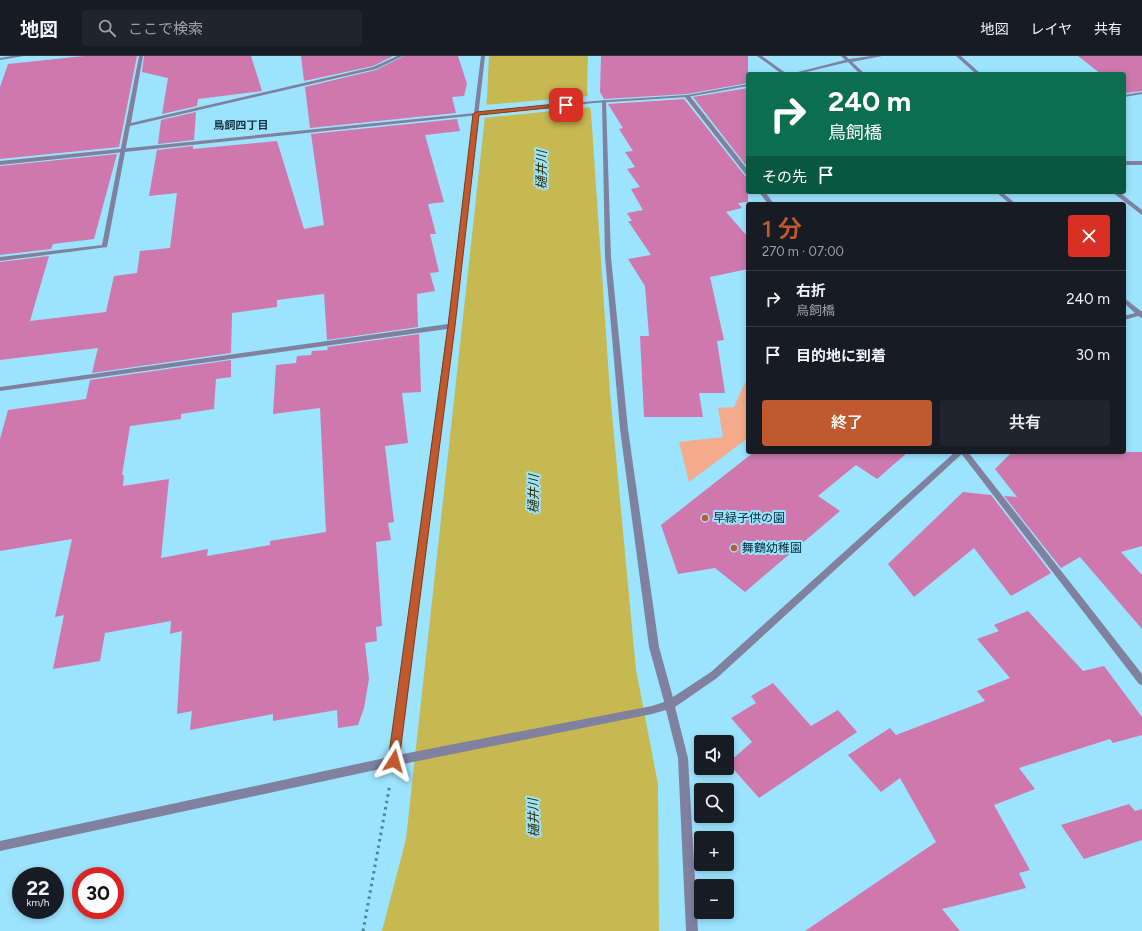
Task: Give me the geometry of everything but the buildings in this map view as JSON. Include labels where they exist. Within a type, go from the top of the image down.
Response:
[{"type":"street","points":[[0,59],[22,56]]},
{"type":"street","points":[[0,259],[105,246],[141,56]]},
{"type":"street","points":[[128,125],[374,68],[401,56]]},
{"type":"street","points":[[394,761],[478,114],[483,56]]},
{"type":"street","points":[[759,56],[781,72]]},
{"type":"street","points":[[843,56],[862,72]]},
{"type":"street","points":[[801,72],[848,61],[880,56]]},
{"type":"street","points":[[958,56],[977,72]]},
{"type":"street","points":[[0,163],[604,101],[687,96],[746,85]]},
{"type":"street","points":[[1126,96],[1142,93]]},
{"type":"street","points":[[687,96],[746,171]]},
{"type":"street","points":[[604,101],[608,257],[624,429],[654,647],[683,758],[692,931]]},
{"type":"street","points":[[1126,163],[1142,163]]},
{"type":"street","points":[[1001,194],[1011,202]]},
{"type":"street","points":[[1118,194],[1142,213]]},
{"type":"street","points":[[1126,302],[1141,314]]},
{"type":"street","points":[[1126,318],[1141,314]]},
{"type":"street","points":[[0,388],[451,326]]},
{"type":"street","points":[[0,846],[408,758],[652,710],[670,705],[714,675],[958,454]]},
{"type":"street","points":[[966,454],[1142,681]]},
{"type":"path","points":[[363,931],[394,761]]},
{"type":"shaded area","points":[[746,380],[746,439],[689,482],[679,442],[723,437],[718,408],[734,407]]},
{"type":"water","name":"樋井川","points":[[489,56],[588,56],[587,91],[591,112],[610,393],[636,670],[658,784],[659,931],[382,931],[406,839],[487,98]]},
{"type":"pier","points":[[590,96],[592,107],[483,118],[484,105]]},
{"type":"place","name":"早緑子供の園","points":[[705,518]]},
{"type":"place","name":"舞鶴幼稚園","points":[[734,548]]},
{"type":"district","name":"鳥飼四丁目","points":[[241,125]]},
{"type":"route","points":[[394,761],[451,326],[476,114],[566,105]]}]
